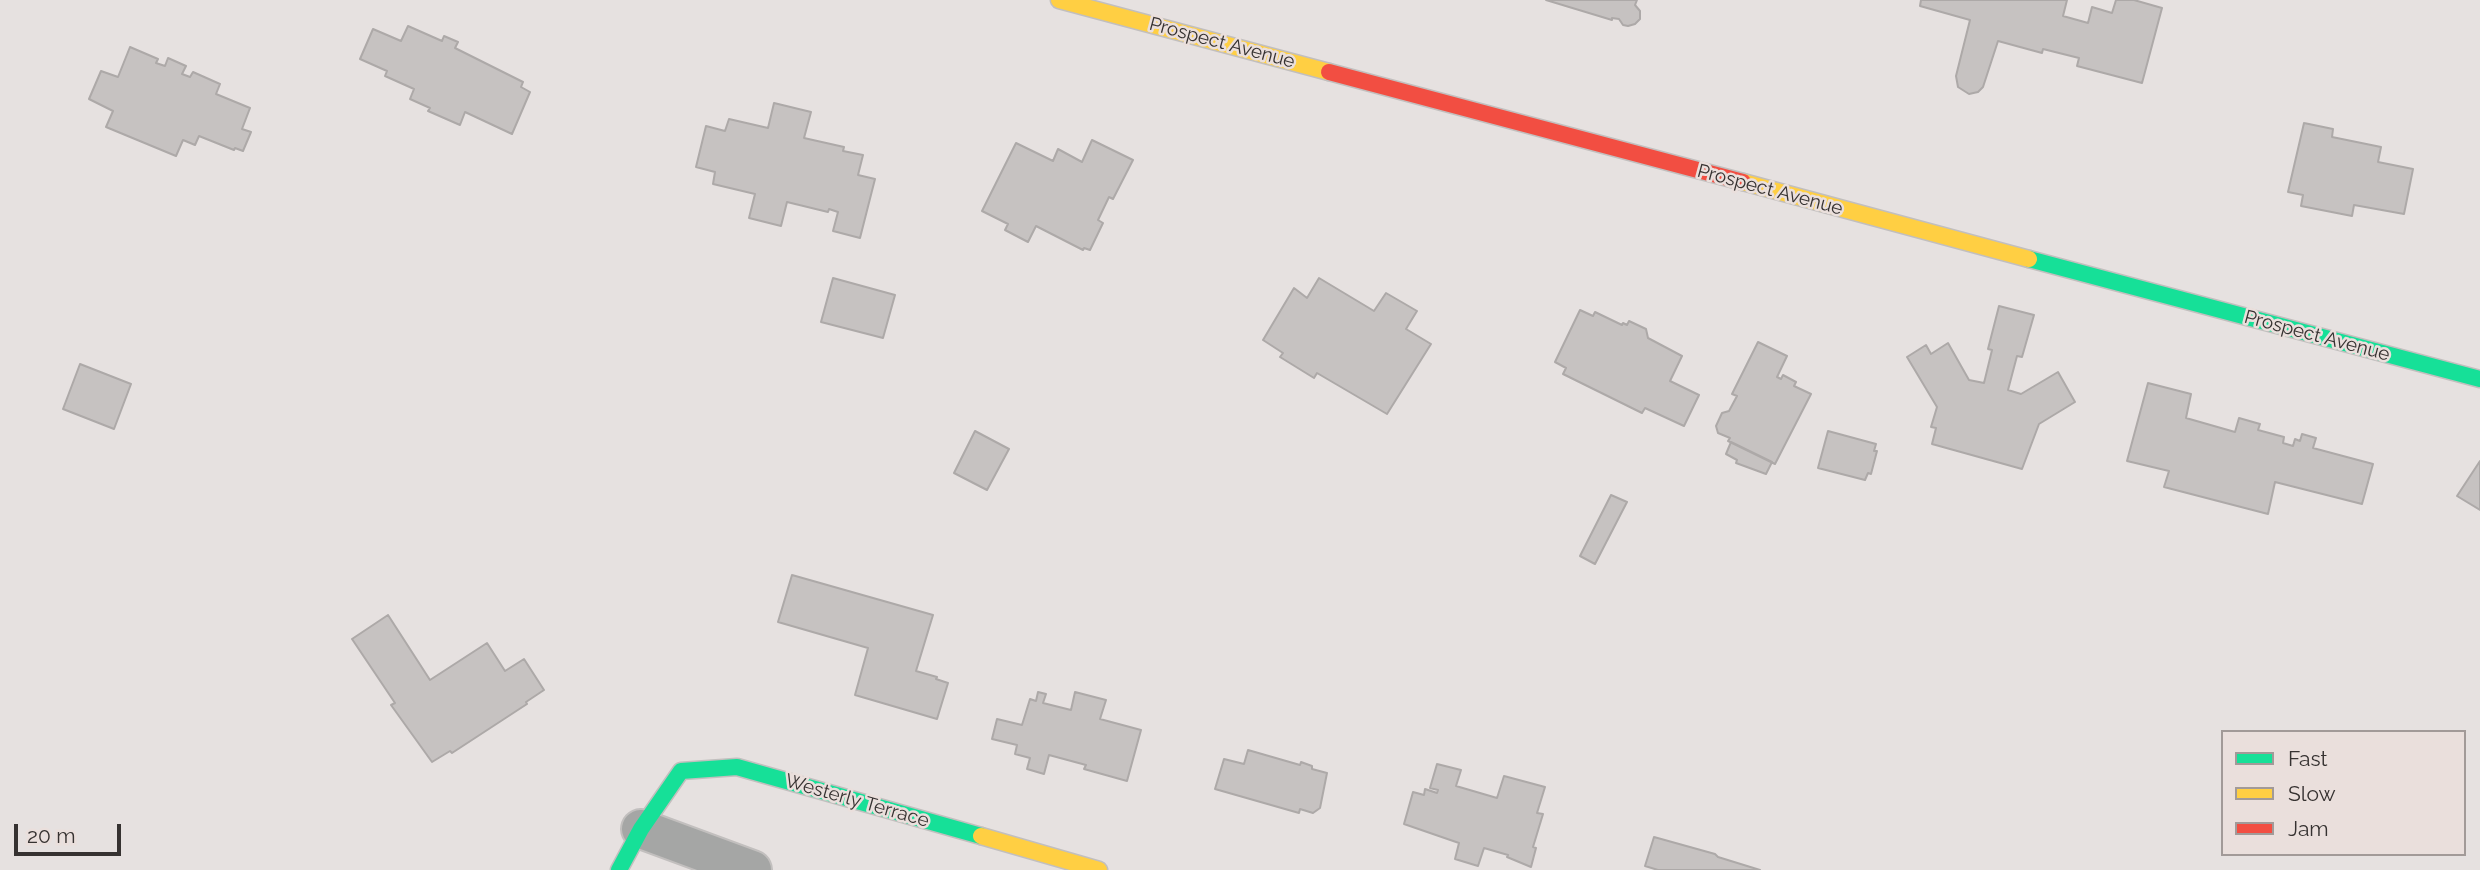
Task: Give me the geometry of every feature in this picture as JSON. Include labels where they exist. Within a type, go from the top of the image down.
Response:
[{"type":"main road","name":"Prospect Avenue","points":[[1059,0],[2480,379]]},
{"type":"main road","name":"Westerly Terrace","points":[[619,870],[640,829],[681,771],[737,767],[1099,870]]},
{"type":"street","points":[[640,829],[752,870]]},
{"type":"building","points":[[1546,0],[1637,0],[1635,5],[1640,11],[1640,19],[1635,24],[1623,25],[1619,19],[1612,20]]},
{"type":"building","points":[[1921,0],[2067,0],[2063,16],[2088,23],[2092,7],[2112,13],[2116,0],[2134,0],[2162,8],[2142,83],[2077,66],[2079,58],[2043,49],[2042,53],[1998,41],[1983,87],[1978,92],[1969,94],[1958,87],[1956,76],[1970,20],[1920,6]]},
{"type":"building","points":[[408,26],[442,41],[444,36],[458,42],[455,48],[523,82],[521,87],[530,92],[512,134],[465,112],[460,125],[428,111],[430,108],[410,99],[414,89],[385,76],[387,71],[360,59],[373,29],[401,41]]},
{"type":"building","points":[[130,47],[158,59],[156,63],[165,66],[168,58],[186,66],[182,74],[190,77],[193,72],[220,84],[216,94],[250,108],[242,129],[251,132],[243,151],[199,136],[195,145],[183,140],[176,156],[106,127],[113,111],[89,99],[101,71],[118,77]]},
{"type":"building","points":[[774,103],[811,112],[804,138],[844,147],[843,151],[863,155],[858,175],[875,179],[860,238],[833,231],[838,212],[829,209],[828,212],[787,202],[781,226],[749,218],[755,194],[713,184],[715,172],[696,167],[706,126],[725,131],[729,119],[768,128]]},
{"type":"building","points":[[2304,123],[2333,129],[2332,137],[2381,147],[2378,162],[2413,169],[2404,214],[2354,205],[2352,216],[2301,206],[2303,195],[2288,192]]},
{"type":"building","points":[[1092,140],[1133,160],[1113,199],[1109,197],[1098,220],[1103,223],[1090,250],[1083,250],[1036,226],[1028,242],[1005,230],[1008,224],[982,211],[1016,143],[1053,161],[1058,149],[1082,162]]},
{"type":"building","points":[[833,278],[895,295],[883,338],[821,322]]},
{"type":"building","points":[[1319,278],[1374,311],[1386,293],[1417,311],[1406,329],[1431,344],[1387,414],[1317,373],[1314,378],[1280,357],[1283,353],[1263,340],[1294,288],[1307,298]]},
{"type":"building","points":[[1999,306],[2034,315],[2022,357],[2017,356],[2008,390],[2021,394],[2058,372],[2075,402],[2039,424],[2022,469],[1932,444],[1936,428],[1931,427],[1937,407],[1907,357],[1926,345],[1931,354],[1948,343],[1969,380],[1984,383],[1992,350],[1988,349]]},
{"type":"building","points":[[1580,310],[1593,316],[1595,312],[1622,325],[1627,325],[1629,321],[1646,329],[1648,338],[1682,356],[1670,381],[1699,395],[1684,426],[1645,408],[1642,413],[1563,374],[1566,368],[1555,362]]},
{"type":"building","points":[[1758,342],[1787,356],[1777,377],[1781,379],[1783,375],[1796,382],[1794,386],[1811,394],[1775,464],[1728,441],[1730,438],[1718,433],[1716,426],[1722,413],[1729,411],[1737,396],[1732,394]]},
{"type":"building","points":[[80,364],[131,384],[114,429],[63,409]]},
{"type":"building","points":[[2148,383],[2191,394],[2186,418],[2235,432],[2239,418],[2260,424],[2258,430],[2284,437],[2283,443],[2293,446],[2295,439],[2300,441],[2302,434],[2316,438],[2313,448],[2373,464],[2362,504],[2275,482],[2268,514],[2164,487],[2169,471],[2127,461]]},
{"type":"building","points":[[975,431],[1009,449],[987,490],[954,473]]},
{"type":"building","points":[[1828,431],[1876,444],[1874,451],[1877,451],[1871,474],[1868,473],[1865,480],[1818,468]]},
{"type":"building","points":[[1731,442],[1772,462],[1766,474],[1736,463],[1737,460],[1726,454]]},
{"type":"building","points":[[2480,461],[2480,510],[2457,496]]},
{"type":"building","points":[[1611,495],[1627,502],[1595,564],[1580,556]]},
{"type":"building","points":[[792,575],[933,615],[916,671],[948,683],[937,719],[855,695],[868,648],[778,622]]},
{"type":"building","points":[[388,615],[430,680],[487,643],[505,671],[524,659],[544,690],[452,753],[450,751],[432,762],[391,705],[395,703],[352,639]]},
{"type":"building","points":[[1038,692],[1046,694],[1043,703],[1071,710],[1075,692],[1106,700],[1100,719],[1141,730],[1127,781],[1084,769],[1086,765],[1049,755],[1044,774],[1027,769],[1030,758],[1015,754],[1017,745],[992,739],[997,719],[1022,725],[1030,699],[1036,701]]},
{"type":"building","points":[[1248,750],[1300,765],[1301,762],[1312,766],[1312,769],[1327,773],[1320,808],[1313,813],[1300,809],[1299,813],[1215,789],[1224,759],[1244,764]]},
{"type":"building","points":[[1437,764],[1461,770],[1456,786],[1497,798],[1504,776],[1545,787],[1537,813],[1543,814],[1533,847],[1536,848],[1531,867],[1507,857],[1508,855],[1484,848],[1478,866],[1455,859],[1459,843],[1404,824],[1413,792],[1424,795],[1425,789],[1437,793],[1438,790],[1430,788]]},
{"type":"building","points":[[1654,837],[1760,870],[1658,870],[1645,866]]},
{"type":"traffic: fast","points":[[2029,259],[2480,379]]},
{"type":"traffic: fast","points":[[619,870],[641,829],[681,771],[737,767],[981,836]]},
{"type":"traffic: slow","points":[[1059,0],[1329,72]]},
{"type":"traffic: slow","points":[[1743,182],[2029,259]]},
{"type":"traffic: slow","points":[[981,836],[1099,870]]},
{"type":"traffic: jam","points":[[1329,72],[1743,182]]}]
